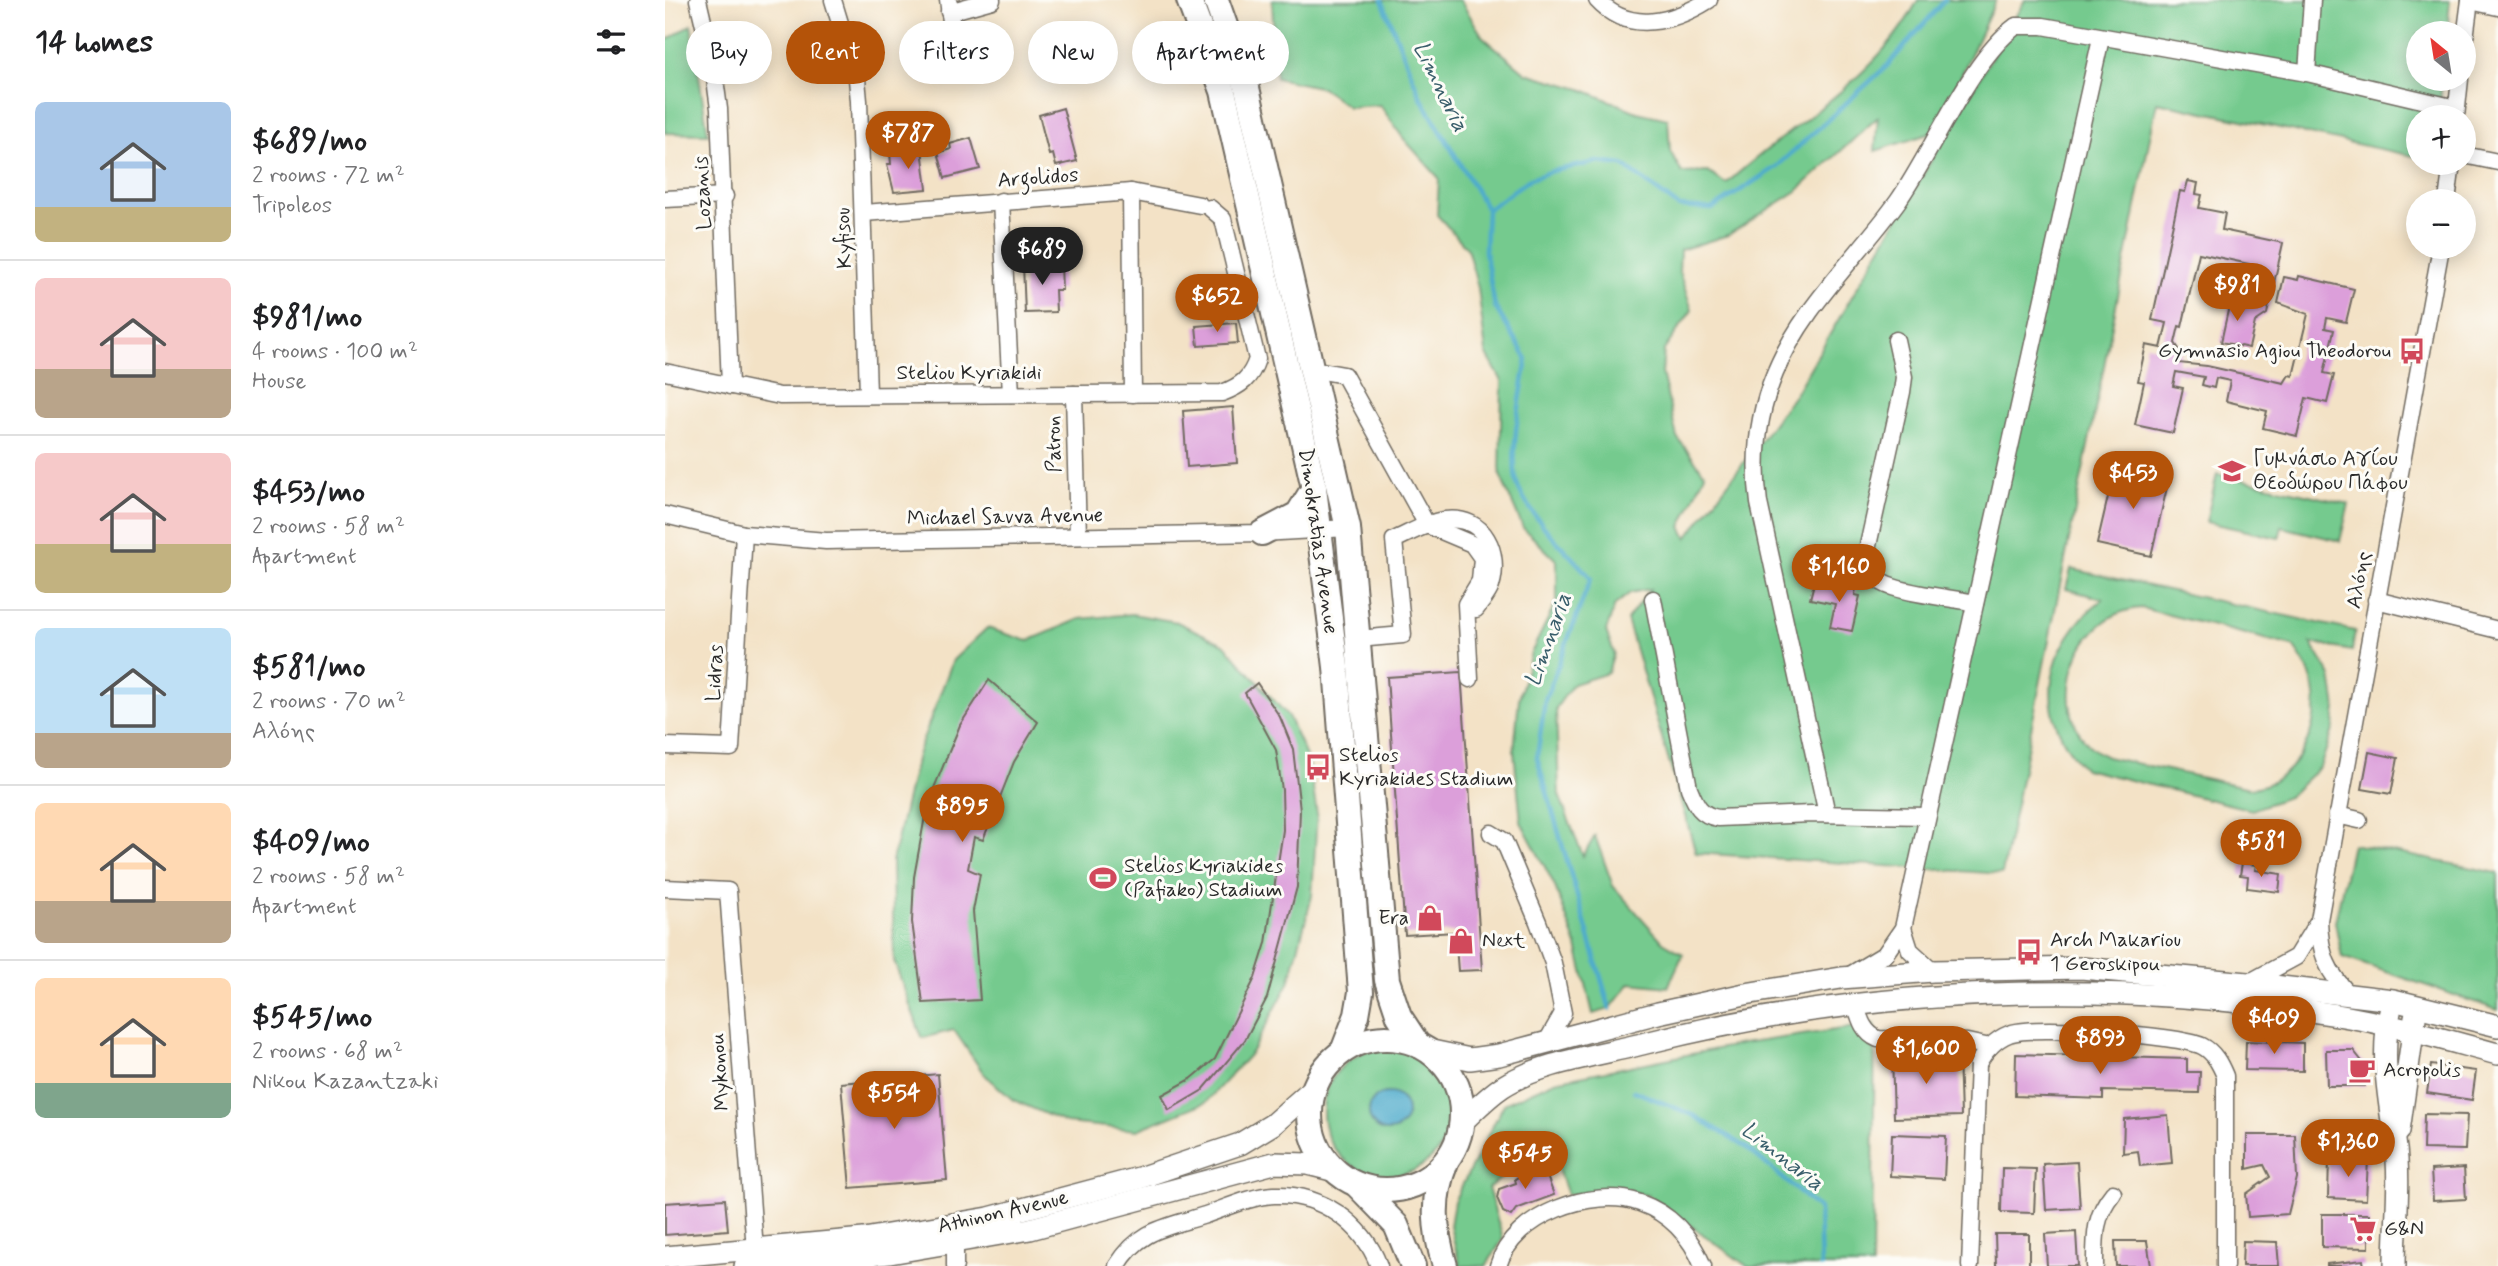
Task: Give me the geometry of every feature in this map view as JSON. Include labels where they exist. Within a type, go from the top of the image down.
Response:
[{"type":"highway","name":"Dimokratias Avenue","points":[[1189,0],[1223,91],[1314,488],[1336,667],[1361,992],[1357,1015],[1343,1051]]},
{"type":"highway","name":"Dimokratias Avenue","points":[[1216,0],[1247,88],[1348,528],[1388,980],[1399,1016],[1423,1047]]},
{"type":"highway","points":[[1262,533],[1298,514],[1314,488]]},
{"type":"highway","points":[[1413,1266],[1396,1225],[1357,1184],[1336,1171],[1321,1154],[1312,1132],[1310,1109],[1315,1087],[1323,1070],[1343,1051],[1378,1038],[1401,1039],[1423,1047],[1444,1065],[1457,1085],[1461,1123],[1439,1180],[1434,1208],[1445,1266]]},
{"type":"highway","points":[[1357,1184],[1384,1190],[1411,1185],[1435,1172],[1448,1158]]},
{"type":"main road","points":[[1423,1047],[1470,1059],[1546,1043],[1708,1002],[1841,978],[1933,971],[2081,968],[2248,983],[2393,1000],[2498,1026]]},
{"type":"main road","points":[[1461,1123],[1501,1088],[1525,1076],[1679,1035],[1856,1006],[2009,994],[2091,994],[2206,1001],[2335,1015],[2498,1054]]},
{"type":"main road","points":[[2393,1000],[2387,1026],[2388,1102],[2396,1143],[2395,1266]]},
{"type":"main road","points":[[2396,1143],[2417,1005]]},
{"type":"main road","name":"Athinon Avenue","points":[[750,1262],[989,1218],[1139,1178],[1251,1138],[1273,1124],[1315,1087]]},
{"type":"main road","name":"Athinon Avenue","points":[[665,1257],[750,1262],[889,1260],[955,1242],[1030,1228],[1274,1163],[1308,1164],[1336,1171]]},
{"type":"street","name":"Lozanis","points":[[698,0],[719,109],[725,196],[730,386]]},
{"type":"street","name":"Kyfisou","points":[[833,0],[857,79],[864,213],[868,394]]},
{"type":"street","points":[[949,6],[992,0]]},
{"type":"street","points":[[1597,0],[1619,16],[1644,23],[1673,20],[1709,0]]},
{"type":"street","points":[[2307,73],[2312,0]]},
{"type":"street","points":[[2467,21],[2470,1],[2498,7]]},
{"type":"street","points":[[1827,814],[1759,503],[1756,460],[1763,407],[1788,343],[1898,200],[1991,48],[2016,26],[2028,24],[2307,73],[2426,105]]},
{"type":"street","points":[[1841,978],[1875,962],[1893,945],[1903,928],[2101,38]]},
{"type":"street","points":[[2476,157],[2498,162]]},
{"type":"street","points":[[1131,192],[1133,394]]},
{"type":"street","name":"Argolidos","points":[[864,213],[1131,192],[1205,207],[1223,219],[1257,359]]},
{"type":"street","points":[[665,199],[725,196]]},
{"type":"street","points":[[1001,201],[1011,394]]},
{"type":"street","name":"Αλόης","points":[[2352,997],[2326,968],[2319,946],[2319,920],[2439,259]]},
{"type":"street","points":[[1896,340],[1902,363],[1903,384],[1867,550],[1868,562],[1873,573],[1885,585],[1975,603]]},
{"type":"street","name":"Steliou Kyriakidi","points":[[665,372],[780,396],[1222,393],[1244,382],[1253,372],[1257,359]]},
{"type":"street","points":[[1311,369],[1344,375],[1427,525],[1472,544],[1482,558],[1480,581],[1466,604],[1470,678]]},
{"type":"street","name":"Patron","points":[[1074,394],[1077,536]]},
{"type":"street","name":"Michael Savva Avenue","points":[[665,515],[744,534],[826,541],[1262,533],[1348,528]]},
{"type":"street","points":[[1358,639],[1402,635],[1394,540],[1447,519],[1478,525],[1490,540],[1495,566],[1490,589],[1476,610]]},
{"type":"street","name":"Lidras","points":[[665,746],[731,748],[744,534]]},
{"type":"street","points":[[1653,599],[1689,788],[1700,811],[1718,818],[1827,814],[1927,816]]},
{"type":"street","points":[[2376,600],[2498,630]]},
{"type":"street","points":[[2337,815],[2359,820]]},
{"type":"street","points":[[1492,833],[1504,841],[1553,963],[1563,1013],[1546,1043]]},
{"type":"street","name":"Mykonou","points":[[665,888],[728,891],[750,1262]]},
{"type":"street","name":"Αλόης","points":[[2248,983],[2296,957],[2319,920]]},
{"type":"street","points":[[1903,928],[1910,950],[1933,971]]},
{"type":"street","points":[[1856,1006],[1862,1024],[1870,1036],[1878,1040],[1967,1042],[1990,1047]]},
{"type":"street","points":[[1970,1266],[1974,1226],[1976,1074],[1982,1055],[2010,1033],[2081,1032],[2180,1040],[2212,1053],[2220,1065],[2225,1083],[2225,1266]]},
{"type":"street","points":[[2095,1266],[2095,1224],[2098,1213],[2113,1193]]},
{"type":"street","points":[[1117,1266],[1126,1251],[1143,1234],[1272,1195],[1292,1196],[1342,1215],[1363,1235],[1379,1266]]},
{"type":"street","points":[[1498,1266],[1502,1254],[1513,1239],[1537,1220],[1589,1200],[1614,1198],[1639,1202],[1663,1214],[1682,1229],[1703,1266]]},
{"type":"street","points":[[955,1242],[955,1266]]},
{"type":"green space","points":[[1272,0],[1460,0],[1483,37],[1526,73],[1581,89],[1637,112],[1668,119],[1670,151],[1682,173],[1708,172],[1726,184],[1830,100],[1879,55],[1918,0],[1996,0],[1935,132],[1875,151],[1878,117],[1797,191],[1728,235],[1680,250],[1679,272],[1692,310],[1664,350],[1662,373],[1677,437],[1705,474],[1681,527],[1687,538],[1795,394],[2025,0],[2450,0],[2448,21],[2406,21],[2406,91],[2441,91],[2440,105],[2406,105],[2406,154],[2157,102],[2002,874],[1696,853],[1627,620],[1650,589],[1630,593],[1615,605],[1606,631],[1614,653],[1608,673],[1573,684],[1556,708],[1559,795],[1583,856],[1595,836],[1613,886],[1663,942],[1683,954],[1668,987],[1630,983],[1610,1009],[1593,1014],[1577,946],[1554,884],[1521,822],[1514,751],[1519,699],[1531,653],[1557,601],[1557,561],[1523,528],[1500,475],[1502,381],[1486,353],[1478,288],[1467,248],[1437,215],[1439,178],[1403,138],[1380,105],[1348,107],[1323,88],[1289,81],[1289,21],[1273,21]]},
{"type":"green space","points":[[686,28],[686,84],[700,84],[708,134],[665,133],[665,41]]},
{"type":"green space","points":[[2217,474],[2349,504],[2340,541],[2282,527],[2279,538],[2206,522]]},
{"type":"green space","points":[[2071,569],[2355,631],[2352,651],[2311,643],[2331,676],[2336,708],[2334,727],[2320,767],[2288,797],[2252,810],[2085,769],[2068,748],[2057,726],[2052,703],[2052,680],[2068,637],[2083,617],[2103,599],[2066,589]],"holes":[[[2141,608],[2293,646],[2301,657],[2314,688],[2315,710],[2312,726],[2300,755],[2290,768],[2265,785],[2250,788],[2107,757],[2087,743],[2075,723],[2070,700],[2072,675],[2080,651],[2095,630],[2115,615]]]},
{"type":"green space","name":"Stelios Kyriakides (Pafiako) Stadium","points":[[1132,614],[1177,622],[1224,644],[1288,716],[1309,763],[1317,814],[1312,896],[1289,983],[1251,1053],[1206,1102],[1137,1130],[1066,1123],[1013,1100],[984,1074],[954,1030],[922,1038],[894,961],[892,861],[917,755],[953,660],[987,628],[1028,641],[1080,619]]},
{"type":"green space","points":[[2352,844],[2498,873],[2498,1010],[2342,957],[2335,922]]},
{"type":"green space","points":[[1875,1024],[1872,1266],[1747,1266],[1649,1196],[1616,1188],[1567,1195],[1549,1144],[1488,1188],[1503,1239],[1486,1266],[1460,1266],[1450,1226],[1454,1201],[1504,1104],[1555,1081],[1742,1044]]},
{"type":"green space","points":[[1387,1048],[1412,1053],[1432,1067],[1446,1087],[1451,1112],[1446,1137],[1432,1157],[1412,1171],[1387,1176],[1362,1171],[1342,1157],[1328,1137],[1323,1112],[1328,1087],[1342,1067],[1362,1053]]},
{"type":"water","points":[[1388,1093],[1402,1098],[1407,1112],[1402,1126],[1388,1131],[1374,1126],[1369,1112],[1374,1098]]},
{"type":"building","points":[[1063,108],[1077,161],[1056,166],[1053,154],[1049,155],[1039,115]]},
{"type":"building","points":[[971,138],[980,169],[945,178],[937,148],[941,152],[951,149],[950,144]]},
{"type":"building","points":[[922,149],[927,189],[894,192],[887,164],[891,164],[890,153]]},
{"type":"building","points":[[2188,181],[2198,183],[2196,194],[2202,195],[2199,208],[2225,213],[2222,230],[2283,243],[2267,314],[2255,322],[2249,348],[2221,342],[2229,306],[2240,308],[2249,264],[2199,253],[2182,327],[2179,326],[2175,343],[2181,352],[2178,363],[2207,366],[2284,383],[2289,375],[2293,376],[2308,314],[2278,303],[2284,277],[2298,280],[2299,276],[2354,289],[2346,322],[2327,318],[2325,328],[2334,330],[2324,373],[2334,375],[2327,403],[2306,398],[2297,436],[2263,428],[2267,411],[2226,401],[2230,381],[2216,378],[2214,388],[2202,385],[2204,377],[2176,372],[2173,386],[2183,388],[2173,433],[2135,425],[2144,382],[2138,381],[2146,345],[2161,348],[2167,323],[2152,320],[2180,191],[2185,192]]},
{"type":"building","points":[[1061,263],[1062,290],[1055,290],[1056,312],[1025,313],[1023,264]]},
{"type":"building","points":[[1236,323],[1238,343],[1198,346],[1196,326]]},
{"type":"building","points":[[1233,407],[1237,463],[1187,467],[1183,411]]},
{"type":"building","points":[[2115,467],[2169,479],[2151,556],[2097,544]]},
{"type":"building","points":[[1814,583],[1839,587],[1856,586],[1855,595],[1860,596],[1852,631],[1830,627],[1835,604],[1810,599]]},
{"type":"building","points":[[1461,672],[1482,970],[1458,971],[1455,932],[1405,935],[1387,677]]},
{"type":"building","points":[[989,680],[1038,722],[1014,762],[983,840],[974,837],[968,869],[980,874],[973,911],[980,1000],[923,1003],[912,922],[914,877],[927,805],[960,725]]},
{"type":"building","points":[[1257,683],[1280,717],[1293,749],[1300,810],[1297,887],[1267,998],[1245,1040],[1203,1090],[1169,1110],[1162,1095],[1191,1079],[1215,1059],[1255,978],[1266,943],[1283,830],[1282,790],[1276,750],[1245,693]]},
{"type":"building","points":[[2369,752],[2398,758],[2391,794],[2362,789]]},
{"type":"building","points":[[2242,863],[2256,865],[2255,870],[2281,874],[2279,892],[2247,888],[2248,876],[2240,875]]},
{"type":"building","points":[[2246,1041],[2303,1043],[2303,1071],[2245,1070]]},
{"type":"building","points":[[2326,1050],[2353,1050],[2365,1065],[2365,1086],[2327,1086]]},
{"type":"building","points":[[1959,1053],[1961,1116],[1894,1118],[1892,1055]]},
{"type":"building","points":[[2016,1054],[2187,1059],[2187,1072],[2200,1072],[2199,1093],[2103,1091],[2103,1099],[2015,1096]]},
{"type":"building","points":[[2431,1065],[2476,1071],[2472,1100],[2427,1093]]},
{"type":"building","points":[[938,1074],[947,1180],[850,1188],[841,1083]]},
{"type":"building","points":[[2424,1114],[2467,1115],[2465,1150],[2423,1149]]},
{"type":"building","points":[[2168,1115],[2172,1163],[2140,1166],[2138,1151],[2123,1153],[2124,1119]]},
{"type":"building","points":[[1892,1134],[1946,1136],[1944,1179],[1890,1176]]},
{"type":"building","points":[[2247,1135],[2295,1135],[2297,1178],[2288,1214],[2248,1217],[2246,1194],[2270,1177],[2264,1165],[2247,1169]]},
{"type":"building","points":[[2329,1158],[2368,1159],[2366,1200],[2328,1198]]},
{"type":"building","points":[[2077,1162],[2080,1208],[2046,1210],[2043,1164]]},
{"type":"building","points":[[1542,1163],[1554,1195],[1516,1209],[1511,1216],[1503,1212],[1497,1198],[1499,1189],[1516,1183],[1515,1179]]},
{"type":"building","points":[[2002,1168],[2036,1169],[2034,1213],[2001,1212]]},
{"type":"building","points":[[2464,1168],[2466,1199],[2433,1201],[2431,1170]]},
{"type":"building","points":[[725,1199],[728,1230],[665,1235],[665,1203]]},
{"type":"building","points":[[2322,1214],[2369,1214],[2369,1248],[2322,1247]]},
{"type":"building","points":[[2076,1232],[2078,1266],[2047,1266],[2045,1234]]},
{"type":"building","points":[[1995,1234],[2029,1234],[2029,1266],[1996,1266]]},
{"type":"building","points":[[2115,1241],[2147,1241],[2151,1266],[2116,1266]]},
{"type":"building","points":[[2243,1241],[2277,1242],[2279,1266],[2242,1266]]},
{"type":"building","points":[[2363,1260],[2364,1266],[2327,1266],[2327,1264]]},
{"type":"waterway","name":"Limnaria","points":[[1382,0],[1420,96],[1487,209],[1485,251],[1495,307],[1527,359],[1515,445],[1514,462],[1519,489],[1542,525],[1591,578],[1545,700],[1537,758],[1610,1009]]},
{"type":"waterway","points":[[1488,209],[1528,180],[1552,171],[1597,162],[1623,165],[1679,207],[1712,209],[1776,167],[1888,65],[1945,0]]},
{"type":"waterway","name":"Limnaria","points":[[1634,1091],[1693,1115],[1746,1147],[1819,1209],[1821,1266]]},
{"type":"place","name":"Gymnasio Agiou Theodorou","points":[[2412,351]]},
{"type":"place","name":"Γυμνάσιο Αγίου Θεοδώρου Πάφου","points":[[2232,471]]},
{"type":"place","name":"Stelios Kyriakides Stadium","points":[[1318,767]]},
{"type":"place","name":"Stelios Kyriakides (Pafiako) Stadium","points":[[1103,878]]},
{"type":"place","name":"Era","points":[[1430,918]]},
{"type":"place","name":"Next","points":[[1461,941]]},
{"type":"place","name":"Arch Makariou 1 Geroskipou","points":[[2029,952]]},
{"type":"place","name":"Acropolis","points":[[2362,1070]]},
{"type":"place","name":"G&N","points":[[2363,1229]]}]
